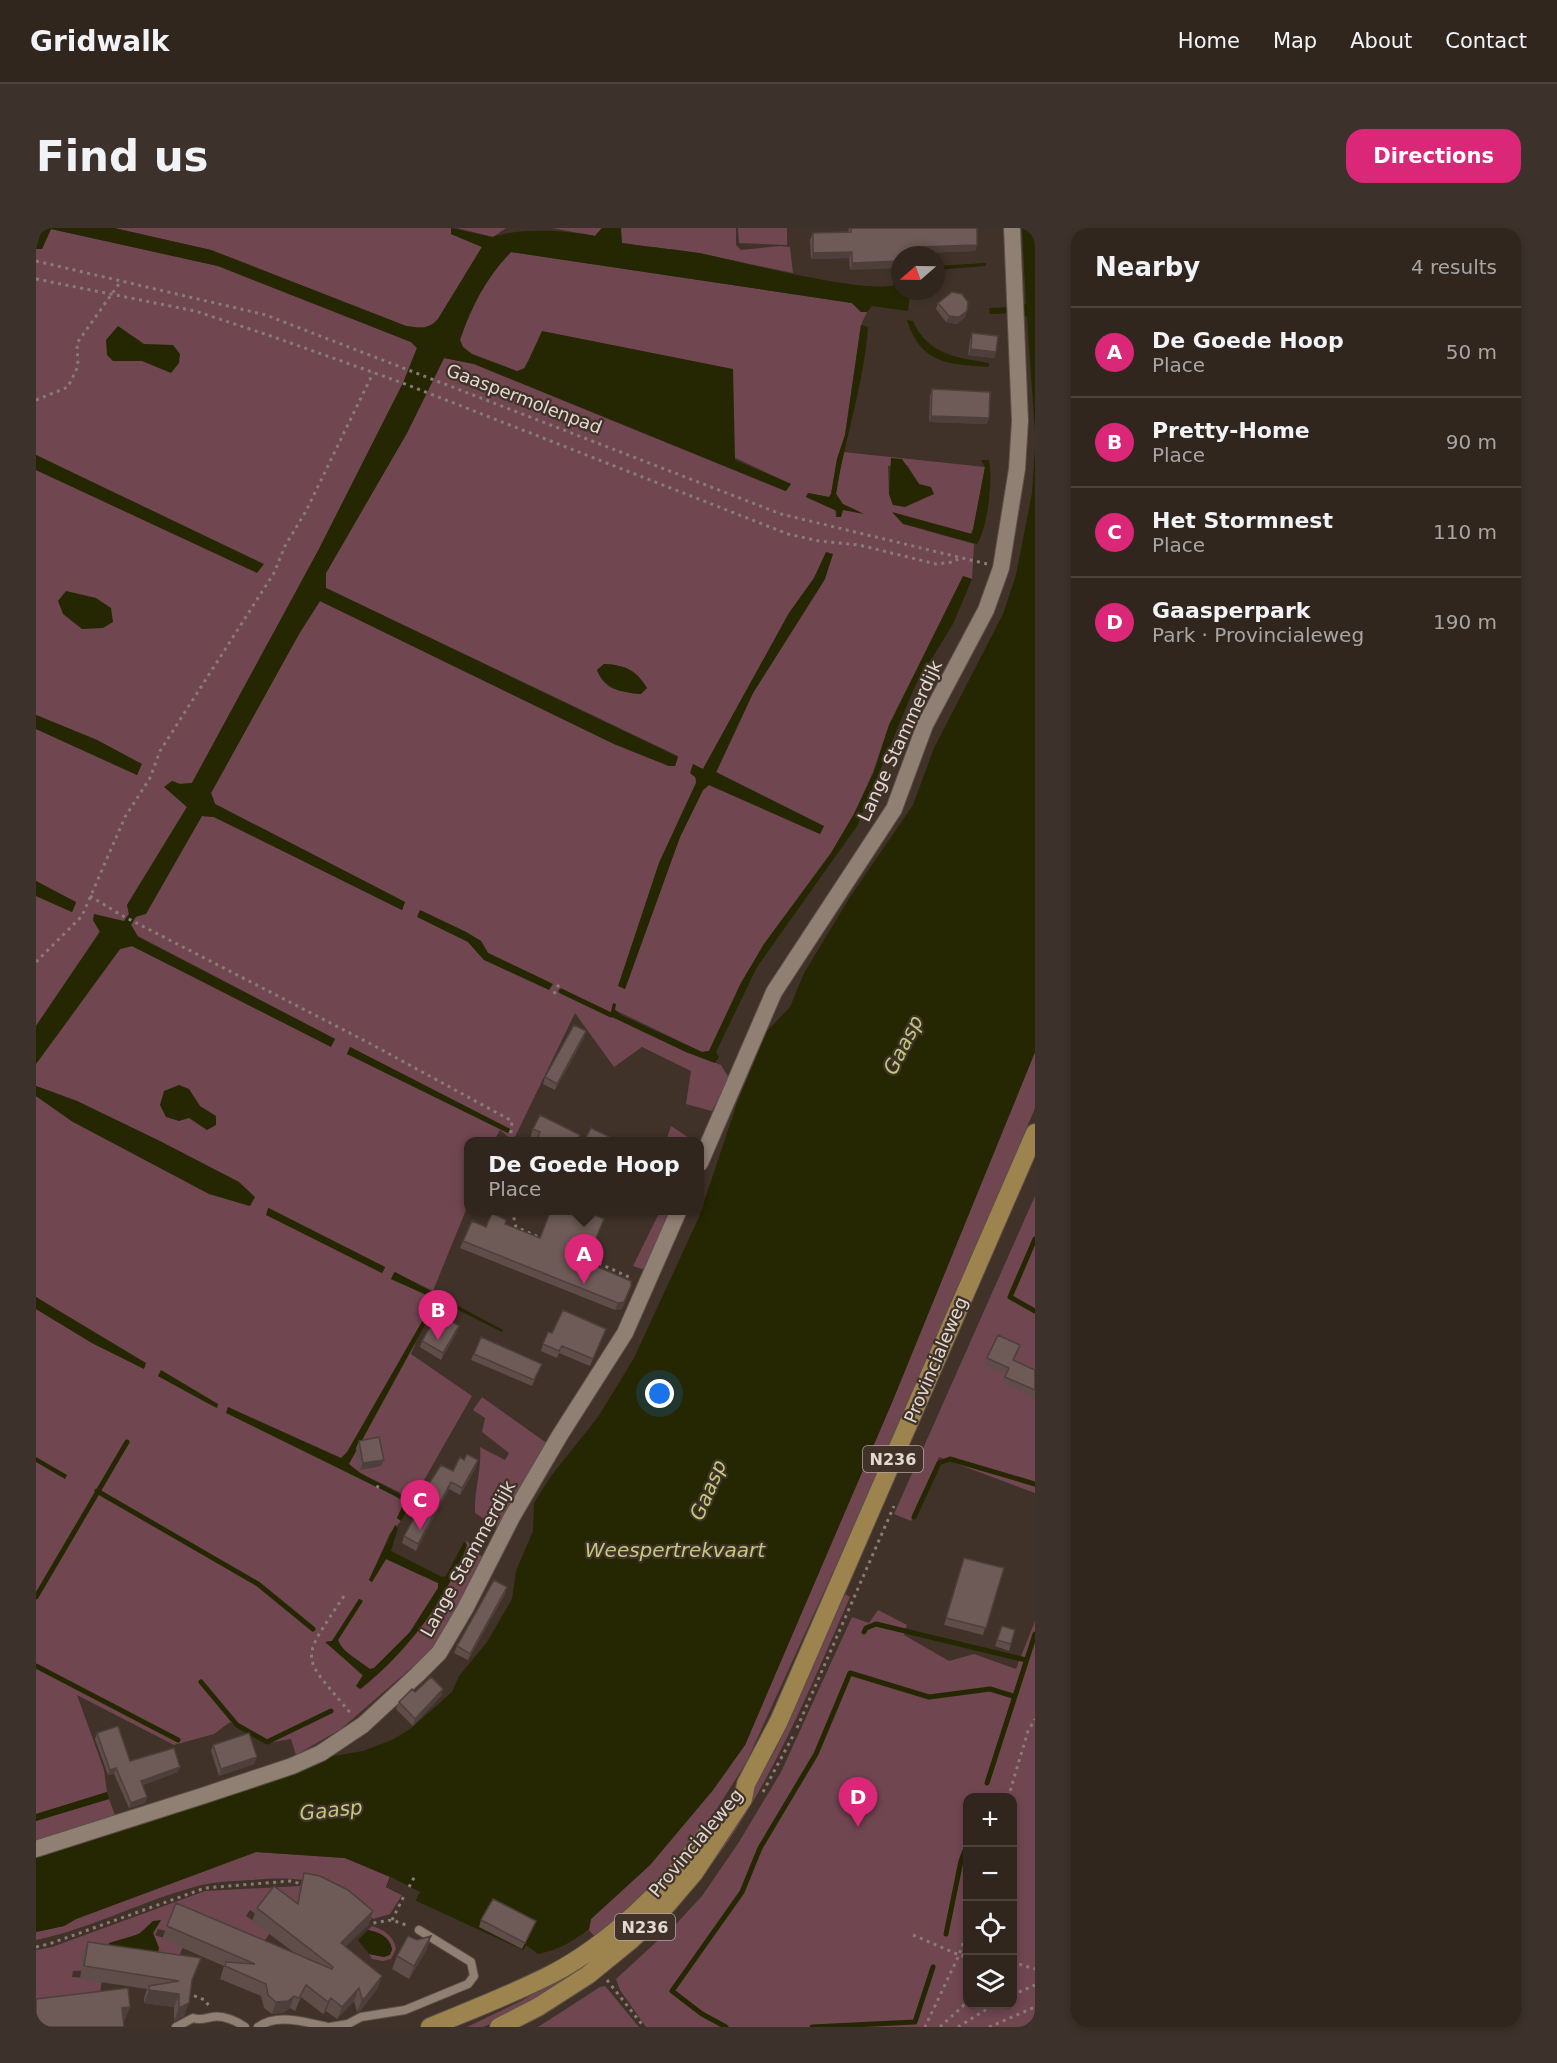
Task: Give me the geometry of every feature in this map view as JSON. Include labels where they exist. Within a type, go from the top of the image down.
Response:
[{"type":"main road","name":"Provincialeweg","points":[[499,2027],[573,1985],[644,1928],[694,1873],[743,1799],[746,1784],[779,1721],[1035,1133]]},
{"type":"main road","name":"Provincialeweg","points":[[430,2027],[554,1973],[608,1936],[666,1883],[698,1846],[736,1792],[746,1784]]},
{"type":"street","name":"Lange Stammerdijk","points":[[704,1152],[774,992],[853,875],[894,809],[925,725],[986,610],[1001,568],[1018,457],[1020,421],[1012,228]]},
{"type":"street","name":"Lange Stammerdijk","points":[[36,1849],[291,1766],[321,1753],[361,1725],[439,1653],[548,1455],[626,1333],[677,1215]]},
{"type":"lane","points":[[258,2027],[264,2023],[298,2019],[329,2027],[348,2024],[361,2017],[405,2010],[428,2002],[471,1980],[474,1971],[471,1962],[418,1930]]},
{"type":"lane","points":[[176,2027],[193,2018],[199,2024],[214,2016],[236,2021],[245,2027]]},
{"type":"path","name":"Gaaspermolenpad","points":[[36,261],[266,315],[782,514],[1001,568]]},
{"type":"path","points":[[36,279],[195,311],[400,382],[788,534],[819,541],[859,545],[936,564],[954,562],[959,558]]},
{"type":"path","points":[[36,400],[68,387],[78,366],[77,343],[122,280]]},
{"type":"path","points":[[36,962],[82,916],[125,817],[150,778],[160,752],[274,573],[285,546],[306,511],[373,373]]},
{"type":"path","points":[[90,896],[121,915],[371,1044],[512,1121],[510,1137]]},
{"type":"path","points":[[554,994],[560,982]]},
{"type":"path","points":[[513,1215],[516,1227],[546,1240]]},
{"type":"path","points":[[576,1253],[646,1285]]},
{"type":"path","points":[[377,1488],[380,1482]]},
{"type":"path","points":[[344,1596],[313,1644],[310,1658],[315,1674],[361,1725]]},
{"type":"path","points":[[1009,1793],[1028,1731],[1035,1719]]},
{"type":"path","points":[[410,1887],[416,1874]]},
{"type":"path","points":[[36,1947],[205,1888],[290,1881],[309,1886]]},
{"type":"path","points":[[392,1920],[404,1896]]},
{"type":"path","points":[[365,1916],[373,1923],[392,1920],[418,1930]]},
{"type":"path","points":[[913,1935],[963,1956]]},
{"type":"path","points":[[925,2027],[963,1943]]},
{"type":"path","points":[[1017,1964],[1035,1969]]},
{"type":"path","points":[[606,1978],[644,2027]]},
{"type":"path","points":[[1017,1993],[1035,1986]]},
{"type":"path","points":[[187,1993],[206,2000],[214,2016]]},
{"type":"path","points":[[940,2027],[963,2006]]},
{"type":"path","points":[[989,2027],[1035,2007]]},
{"type":"path","points":[[958,2027],[987,2009]]},
{"type":"shaded area","points":[[114,228],[451,228],[451,234],[482,247],[438,319],[427,327],[420,328],[406,326],[211,250]]},
{"type":"shaded area","points":[[457,228],[506,228],[493,237]]},
{"type":"shaded area","points":[[552,228],[602,228],[595,236]]},
{"type":"shaded area","points":[[621,228],[736,228],[736,245],[741,250],[790,247],[793,273],[698,253],[621,243]]},
{"type":"shaded area","points":[[738,228],[787,228],[787,245],[739,243]]},
{"type":"shaded area","points":[[51,229],[218,266],[411,342],[417,348],[403,383],[319,549],[192,783],[180,784],[172,781],[165,787],[187,807],[127,905],[129,914],[124,921],[93,920],[100,931],[36,1026],[36,896],[72,912],[76,903],[36,881],[36,729],[137,775],[141,764],[97,740],[36,715],[36,470],[257,572],[121,497],[36,455],[36,249],[42,248]]},
{"type":"shaded area","points":[[511,252],[852,303],[861,312],[867,312],[861,325],[845,435],[837,459],[831,494],[829,497],[808,493],[806,497],[835,510],[836,516],[841,516],[843,510],[860,512],[842,504],[836,494],[843,452],[985,467],[974,528],[970,535],[893,513],[928,531],[974,544],[972,579],[963,577],[889,725],[873,772],[854,814],[831,853],[764,944],[741,983],[709,1051],[702,1052],[615,1010],[610,1016],[686,1052],[721,1065],[729,1078],[712,1111],[686,1104],[691,1071],[642,1047],[614,1067],[575,1013],[515,1137],[508,1137],[500,1130],[496,1137],[464,1137],[464,1215],[433,1291],[394,1272],[391,1279],[429,1296],[432,1304],[411,1354],[472,1396],[411,1503],[399,1492],[358,1472],[355,1476],[382,1488],[404,1502],[397,1518],[401,1521],[390,1533],[369,1580],[372,1582],[386,1559],[438,1583],[438,1588],[410,1632],[374,1668],[370,1669],[340,1647],[338,1640],[362,1600],[359,1599],[332,1641],[326,1642],[363,1676],[361,1689],[376,1677],[402,1649],[426,1619],[462,1560],[466,1540],[483,1558],[440,1643],[341,1729],[296,1755],[291,1739],[267,1743],[230,1722],[214,1734],[174,1745],[77,1695],[104,1770],[107,1792],[36,1814],[36,1309],[92,1343],[143,1368],[36,1297],[36,1096],[73,1122],[239,1182],[77,1101],[36,1086],[36,1064],[120,949],[132,946],[331,1046],[335,1039],[138,936],[131,925],[202,816],[214,817],[402,910],[405,902],[215,804],[211,793],[299,634],[320,601],[614,744],[669,766],[675,766],[678,756],[326,588],[326,573],[407,433],[444,358],[474,364],[785,491],[791,484],[528,361],[521,373],[472,355],[463,347],[460,340],[469,316],[494,271]],"holes":[[[907,465],[919,484],[893,505],[889,494],[888,466]],[[826,553],[825,579],[753,693],[716,773],[823,826],[820,834],[709,785],[703,790],[680,837],[625,989],[619,986],[659,863],[696,783],[693,765],[703,769],[789,613],[814,578]],[[604,664],[618,666],[634,673],[647,688],[632,691],[611,688],[597,670]],[[420,910],[481,941],[488,953],[553,984],[484,960],[468,942]],[[350,1047],[510,1129],[508,1133],[347,1054]],[[269,1208],[385,1267],[382,1273],[267,1215]],[[161,1371],[216,1408],[158,1376]]]},
{"type":"shaded area","points":[[1035,1052],[1035,1108],[909,1405],[746,1763],[702,1832],[671,1870],[628,1910],[594,1936],[589,1930],[591,1919],[650,1865],[713,1790],[745,1745],[893,1400]]},
{"type":"shaded area","points":[[671,1126],[688,1137],[667,1137]]},
{"type":"shaded area","points":[[1035,1196],[1035,1493],[939,1457],[911,1521],[894,1514]]},
{"type":"shaded area","points":[[658,1215],[667,1215],[645,1270],[633,1266]]},
{"type":"shaded area","points":[[482,1397],[548,1444],[497,1527],[475,1513],[480,1447],[505,1460],[509,1453],[482,1432],[485,1418],[473,1410]]},
{"type":"shaded area","points":[[845,1594],[850,1597],[773,1765],[744,1816],[712,1864],[674,1910],[630,1952],[545,2014],[527,2023],[510,2027],[551,2005],[723,1840],[776,1749]]},
{"type":"shaded area","points":[[878,1610],[907,1625],[904,1635],[949,1661],[974,1654],[1016,1669],[1035,1621],[1035,2027],[646,2027],[620,1990],[616,1979],[677,1923],[702,1896],[739,1842],[781,1772],[852,1617],[869,1623]]},
{"type":"shaded area","points":[[109,1799],[115,1815],[36,1841],[36,1821]]},
{"type":"shaded area","points":[[256,1852],[345,1858],[391,1877],[386,1887],[402,1895],[390,1914],[373,1919],[346,1896],[318,1883],[271,1879],[214,1883],[181,1891],[78,1928],[36,1940],[36,1932],[64,1926],[76,1919]]},
{"type":"shaded area","points":[[300,1886],[296,1906],[257,1915],[250,1910],[246,1916],[271,1932],[256,1952],[158,1929],[155,1935],[184,1945],[175,1965],[73,1971],[72,1977],[102,1979],[99,2001],[36,2011],[36,1950],[52,1947],[205,1891]],"holes":[[[161,1920],[153,1933],[159,1948],[153,1954],[137,1950],[136,1935]]]},
{"type":"shaded area","points":[[372,1926],[393,1940],[396,1949],[391,1959],[383,1961],[372,1959],[369,1954],[384,1957],[392,1951],[390,1943],[384,1936],[368,1930]]},
{"type":"shaded area","points":[[617,1944],[581,1971],[497,2021],[483,2027],[467,2027],[523,2000]]},
{"type":"shaded area","points":[[605,1986],[639,2027],[538,2027],[600,1987]]},
{"type":"water","points":[[36,228],[114,228],[211,250],[406,326],[416,327],[427,327],[438,319],[482,247],[451,234],[451,228],[492,237],[516,232],[542,231],[595,236],[602,228],[621,228],[622,243],[699,253],[834,282],[862,286],[891,285],[891,300],[909,300],[908,311],[872,306],[867,312],[861,312],[852,303],[511,252],[494,271],[475,304],[460,340],[463,347],[472,354],[517,371],[525,368],[542,331],[733,369],[735,460],[791,484],[786,491],[474,364],[444,358],[407,433],[326,573],[326,588],[678,757],[675,766],[669,766],[614,744],[320,601],[299,634],[211,793],[215,804],[405,902],[402,910],[214,817],[202,816],[146,914],[135,917],[131,925],[138,937],[335,1039],[331,1047],[132,946],[120,949],[36,1064],[36,1026],[100,932],[93,920],[94,914],[124,921],[129,914],[127,905],[187,807],[164,787],[172,781],[180,784],[192,783],[319,549],[403,383],[417,348],[411,342],[218,266],[51,229],[42,249],[36,249],[41,232]]},
{"type":"water","points":[[1022,228],[1035,228],[1035,433],[1027,317],[1019,313],[990,314],[989,308],[1019,307],[1026,304]]},
{"type":"water","points":[[986,263],[985,266],[945,269],[945,265]]},
{"type":"water","points":[[907,320],[913,321],[926,341],[935,347],[955,356],[989,363],[989,367],[949,363],[929,354],[920,346]]},
{"type":"water","points":[[861,325],[868,327],[866,348],[836,494],[843,504],[864,514],[843,510],[841,517],[836,517],[837,511],[806,497],[808,493],[829,497],[831,494],[837,459],[845,435]]},
{"type":"water","points":[[118,326],[144,344],[173,345],[180,354],[179,363],[171,373],[142,361],[113,361],[107,355],[106,340]]},
{"type":"water","name":"Weespertrekvaart","points":[[1035,447],[1035,1052],[893,1400],[745,1745],[713,1790],[650,1865],[591,1919],[589,1929],[565,1945],[538,1954],[526,1945],[523,1950],[386,1887],[390,1877],[345,1858],[256,1852],[76,1919],[64,1926],[36,1932],[36,1857],[138,1826],[284,1777],[327,1757],[363,1751],[392,1740],[410,1729],[452,1692],[459,1676],[487,1642],[512,1599],[516,1571],[533,1531],[534,1503],[551,1476],[598,1417],[634,1358],[700,1215],[704,1215],[704,1202],[737,1103],[767,1031],[790,1007],[804,973],[850,897],[913,805],[934,748],[1003,614],[1016,575],[1032,493]]},
{"type":"water","points":[[36,455],[264,564],[257,573],[36,470]]},
{"type":"water","points":[[891,458],[902,459],[919,484],[931,487],[934,494],[905,507],[893,505],[889,494]]},
{"type":"water","points":[[981,460],[989,460],[990,490],[987,515],[977,544],[903,524],[892,512],[972,534],[985,467]]},
{"type":"water","points":[[826,552],[833,554],[825,579],[753,693],[716,772],[824,826],[820,834],[709,785],[703,790],[680,837],[625,989],[618,986],[659,863],[696,783],[696,778],[690,773],[693,764],[703,769],[789,613],[814,578]]},
{"type":"water","points":[[963,576],[972,579],[953,624],[915,686],[857,826],[757,967],[716,1052],[719,1057],[715,1063],[686,1052],[610,1016],[613,1003],[616,1004],[615,1010],[621,1015],[702,1052],[709,1051],[741,983],[764,944],[831,853],[854,814],[874,772],[889,725]]},
{"type":"water","points":[[66,591],[96,598],[111,608],[113,622],[103,628],[82,629],[63,614],[58,601]]},
{"type":"water","points":[[604,664],[629,670],[639,677],[647,688],[641,694],[614,688],[604,681],[597,670]]},
{"type":"water","points":[[36,715],[97,740],[142,764],[137,775],[36,729]]},
{"type":"water","points":[[36,881],[76,902],[72,912],[36,896]]},
{"type":"water","points":[[420,910],[481,941],[488,953],[553,984],[549,990],[484,960],[468,942],[417,917]]},
{"type":"water","points":[[350,1047],[510,1129],[508,1133],[347,1054]]},
{"type":"water","points":[[179,1085],[189,1089],[200,1106],[216,1116],[216,1125],[207,1130],[189,1118],[179,1121],[166,1117],[160,1105],[164,1091]]},
{"type":"water","points":[[36,1086],[77,1101],[160,1141],[239,1182],[255,1197],[250,1206],[209,1194],[73,1122],[36,1096]]},
{"type":"water","points":[[268,1208],[385,1267],[382,1273],[266,1215]]},
{"type":"water","points":[[395,1272],[503,1330],[502,1332],[442,1302],[437,1303],[349,1464],[411,1503],[401,1521],[397,1518],[404,1503],[401,1499],[226,1413],[228,1407],[341,1458],[347,1452],[432,1304],[429,1296],[391,1279]]},
{"type":"water","points":[[36,1297],[146,1363],[144,1369],[92,1343],[36,1309]]},
{"type":"water","points":[[161,1370],[218,1404],[217,1408],[158,1376]]},
{"type":"water","points":[[36,1457],[67,1475],[65,1479],[36,1462]]},
{"type":"water","points":[[395,1525],[398,1528],[391,1551],[442,1577],[446,1576],[464,1542],[467,1545],[448,1586],[423,1624],[394,1658],[360,1689],[356,1686],[363,1675],[325,1642],[332,1641],[359,1599],[363,1601],[338,1640],[352,1656],[370,1669],[374,1668],[410,1632],[438,1588],[438,1583],[386,1559],[372,1582],[369,1580]]},
{"type":"water","points":[[107,1792],[109,1799],[36,1821],[36,1814]]},
{"type":"water","points":[[161,1920],[153,1933],[159,1948],[158,1953],[108,1947],[109,1943],[139,1934],[153,1921]]},
{"type":"water","points":[[368,1930],[386,1938],[392,1949],[390,1955],[384,1957],[369,1954],[358,1940]]},
{"type":"pier","points":[[391,1877],[420,1892],[415,1902],[386,1887]]},
{"type":"building","points":[[851,228],[977,228],[977,245],[891,246],[891,261],[852,263],[852,252],[813,253],[813,233],[851,232]]},
{"type":"building","points":[[952,292],[962,294],[968,302],[967,311],[959,317],[949,316],[938,303],[945,300]]},
{"type":"building","points":[[972,333],[998,336],[996,352],[971,349]]},
{"type":"building","points":[[932,389],[990,392],[989,418],[931,416]]},
{"type":"building","points":[[574,1025],[586,1031],[557,1084],[545,1077]]},
{"type":"building","points":[[540,1115],[580,1135],[579,1137],[538,1137],[540,1132],[533,1129]]},
{"type":"building","points":[[591,1128],[610,1137],[586,1137]]},
{"type":"building","points":[[491,1215],[506,1220],[505,1224],[540,1238],[549,1215],[595,1215],[604,1219],[586,1262],[631,1281],[624,1302],[618,1303],[463,1241],[472,1221],[486,1227]]},
{"type":"building","points":[[563,1310],[606,1329],[593,1359],[562,1346],[559,1351],[543,1344],[548,1332],[552,1333]]},
{"type":"building","points":[[438,1313],[459,1326],[443,1353],[422,1341]]},
{"type":"building","points":[[998,1335],[1020,1345],[1013,1360],[1035,1370],[1035,1390],[1005,1377],[1009,1368],[987,1358]]},
{"type":"building","points":[[481,1337],[542,1364],[534,1380],[474,1354]]},
{"type":"building","points":[[379,1437],[384,1460],[363,1463],[359,1441]]},
{"type":"building","points":[[467,1454],[478,1460],[462,1488],[451,1482],[418,1544],[404,1536],[417,1513],[414,1511],[421,1496],[441,1465],[453,1471],[460,1457],[464,1460]]},
{"type":"building","points":[[964,1558],[1004,1568],[986,1628],[946,1618]]},
{"type":"building","points":[[494,1580],[507,1587],[470,1654],[457,1646]]},
{"type":"building","points":[[1002,1626],[1015,1630],[1011,1644],[997,1640]]},
{"type":"building","points":[[431,1677],[443,1689],[415,1719],[399,1702],[412,1689],[415,1692]]},
{"type":"building","points":[[118,1726],[130,1761],[174,1748],[180,1767],[141,1781],[147,1797],[131,1803],[116,1768],[110,1770],[97,1733]]},
{"type":"building","points":[[249,1733],[257,1757],[221,1769],[213,1745]]},
{"type":"building","points":[[304,1873],[320,1876],[348,1890],[373,1911],[341,1943],[382,1976],[365,1998],[362,1999],[359,1988],[342,2007],[331,1998],[328,2002],[306,1985],[299,1998],[294,1996],[288,2001],[276,2002],[268,1995],[266,1984],[225,1966],[226,1962],[255,1964],[167,1926],[176,1903],[332,1969],[333,1967],[257,1908],[274,1886],[298,1904]]},
{"type":"building","points":[[493,1899],[536,1921],[525,1943],[481,1920]]},
{"type":"building","points":[[408,1936],[417,1940],[431,1936],[414,1966],[397,1956]]},
{"type":"building","points":[[88,1942],[201,1958],[192,1980],[189,2003],[179,2008],[179,1994],[149,1990],[149,1986],[179,1981],[84,1966]]},
{"type":"building","points":[[128,1988],[130,2007],[122,2008],[124,2027],[36,2027],[36,1999]]},
{"type":"waterway","points":[[561,991],[611,1015]]},
{"type":"waterway","points":[[1035,1239],[1010,1297],[1035,1311]]},
{"type":"waterway","points":[[36,1597],[127,1442]]},
{"type":"waterway","points":[[914,1517],[939,1463],[950,1459],[1035,1484]]},
{"type":"waterway","points":[[97,1491],[258,1584],[313,1629]]},
{"type":"waterway","points":[[864,1632],[866,1628],[876,1624],[1026,1660]]},
{"type":"waterway","points":[[987,1783],[1035,1634]]},
{"type":"waterway","points":[[36,1666],[178,1740]]},
{"type":"waterway","points":[[726,2027],[702,2014],[672,1991],[742,1892],[760,1848],[816,1754],[850,1673],[929,1697],[990,1689],[1013,1696]]},
{"type":"waterway","points":[[201,1682],[237,1725],[267,1742],[331,1711]]},
{"type":"waterway","points":[[946,1934],[961,1861],[966,1847]]},
{"type":"waterway","points":[[812,2027],[915,2022],[933,1967]]},
{"type":"place","name":"De Goede Hoop","points":[[584,1284]]},
{"type":"place","name":"Pretty-Home","points":[[438,1340]]},
{"type":"place","name":"Het Stormnest","points":[[420,1530]]},
{"type":"place","name":"Gaasperpark","points":[[858,1827]]},
{"type":"water label","name":"Gaasp","points":[[903,1045]]},
{"type":"water label","name":"Gaasp","points":[[708,1490]]},
{"type":"water label","name":"Gaasp","points":[[331,1810]]}]
